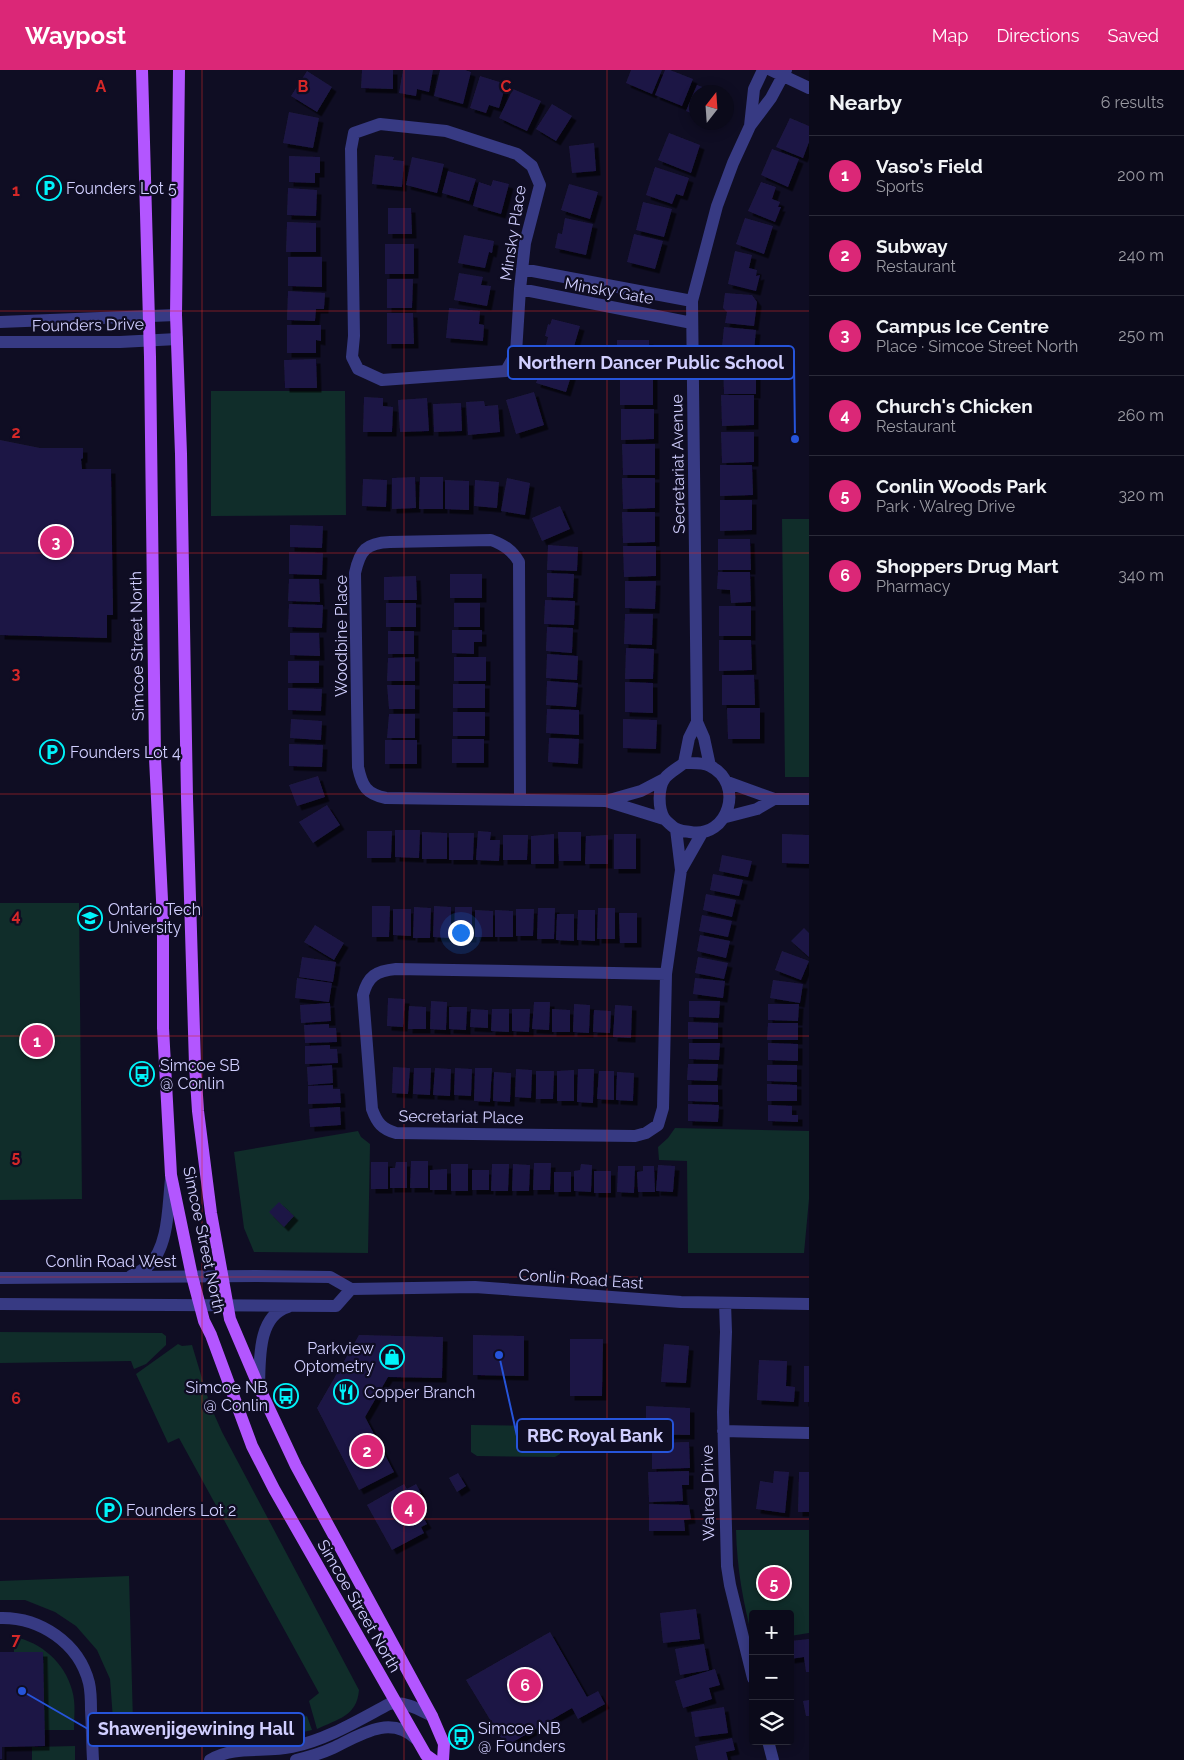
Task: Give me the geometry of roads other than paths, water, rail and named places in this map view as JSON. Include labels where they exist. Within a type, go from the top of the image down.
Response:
[{"type":"main road","name":"Simcoe Street North","points":[[142,70],[150,340],[155,758],[163,920],[163,1028],[171,1175],[192,1276],[204,1321],[211,1335],[252,1446],[274,1489],[426,1755],[433,1760]]},
{"type":"main road","name":"Simcoe Street North","points":[[178,70],[176,315],[195,1065],[200,1130],[211,1213],[230,1319],[296,1466],[432,1716],[444,1744],[443,1760]]},
{"type":"street","name":"Secretariat Avenue","points":[[750,126],[754,89],[763,70]]},
{"type":"street","points":[[771,70],[784,73],[809,88]]},
{"type":"street","name":"Secretariat Avenue","points":[[710,766],[704,738],[697,722],[692,301],[717,206],[732,163],[750,126],[771,98],[784,73]]},
{"type":"street","name":"Minsky Place","points":[[380,124],[446,130],[517,154],[532,166],[540,185],[525,243],[522,269],[516,353],[506,371],[382,380],[358,369],[352,356],[354,336],[351,149],[354,133],[380,124]]},
{"type":"street","name":"Minsky Gate","points":[[522,269],[692,301]]},
{"type":"street","name":"Minsky Gate","points":[[520,289],[692,323]]},
{"type":"street","name":"Founders Drive","points":[[0,322],[176,315]]},
{"type":"street","name":"Founders Drive","points":[[0,342],[120,342],[177,339]]},
{"type":"street","name":"Woodbine Place","points":[[520,799],[518,562],[513,552],[491,540],[390,542],[376,543],[365,548],[358,558],[356,573],[358,767],[361,780],[368,791],[375,796],[386,798],[606,802],[664,819]]},
{"type":"street","name":"Secretariat Avenue","points":[[684,763],[689,738],[697,722]]},
{"type":"street","points":[[774,799],[757,809],[726,817],[714,828],[702,833],[695,833],[676,829],[664,819],[660,795],[664,779],[684,763],[710,766],[727,782],[774,799],[809,799]]},
{"type":"street","name":"Woodbine Place","points":[[606,802],[641,790],[664,779]]},
{"type":"street","points":[[726,817],[730,797],[727,782]]},
{"type":"street","name":"Secretariat Place","points":[[666,974],[396,969],[384,970],[378,973],[366,984],[363,995],[372,1109],[377,1122],[385,1130],[396,1133],[635,1136],[646,1133],[658,1125],[663,1108],[666,974],[682,870],[676,829]]},
{"type":"street","name":"Secretariat Place","points":[[682,870],[702,833]]},
{"type":"street","points":[[131,1276],[148,1266],[158,1253],[164,1236],[171,1175]]},
{"type":"street","name":"Conlin Road West","points":[[0,1278],[221,1276]]},
{"type":"street","name":"Conlin Road East","points":[[221,1276],[330,1277],[352,1289],[475,1287],[681,1302],[809,1304]]},
{"type":"street","points":[[0,1304],[336,1306],[352,1289]]},
{"type":"street","name":"Walreg Drive","points":[[725,1303],[723,1432],[726,1566],[749,1662]]},
{"type":"street","points":[[259,1387],[263,1337],[270,1320],[279,1310],[296,1305]]},
{"type":"street","points":[[723,1432],[809,1433]]},
{"type":"street","points":[[0,1618],[23,1620],[37,1624],[60,1638],[74,1654],[89,1683],[93,1760]]},
{"type":"street","points":[[210,1760],[226,1752],[289,1748],[321,1739],[396,1702],[411,1705],[432,1716]]},
{"type":"street","points":[[296,1760],[322,1752],[361,1734],[381,1728],[395,1727],[408,1731],[418,1741]]},
{"type":"street","points":[[769,1745],[773,1760]]},
{"type":"place","name":"Founders Lot 5","points":[[49,188]]},
{"type":"place","name":"Northern Dancer Public School","points":[[795,439]]},
{"type":"place","name":"Campus Ice Centre","points":[[56,542]]},
{"type":"place","name":"Founders Lot 4","points":[[52,752]]},
{"type":"place","name":"Ontario Tech University","points":[[90,918]]},
{"type":"place","name":"Vaso's Field","points":[[37,1041]]},
{"type":"place","name":"Simcoe SB @ Conlin","points":[[142,1074]]},
{"type":"place","name":"RBC Royal Bank","points":[[499,1355]]},
{"type":"place","name":"Parkview Optometry","points":[[392,1357]]},
{"type":"place","name":"Copper Branch","points":[[346,1392]]},
{"type":"place","name":"Simcoe NB @ Conlin","points":[[286,1396]]},
{"type":"place","name":"Subway","points":[[367,1451]]},
{"type":"place","name":"Church's Chicken","points":[[409,1508]]},
{"type":"place","name":"Founders Lot 2","points":[[109,1510]]},
{"type":"place","name":"Conlin Woods Park","points":[[774,1583]]},
{"type":"place","name":"Shoppers Drug Mart","points":[[525,1685]]},
{"type":"place","name":"Shawenjigewining Hall","points":[[22,1691]]},
{"type":"place","name":"Simcoe NB @ Founders","points":[[461,1737]]}]
